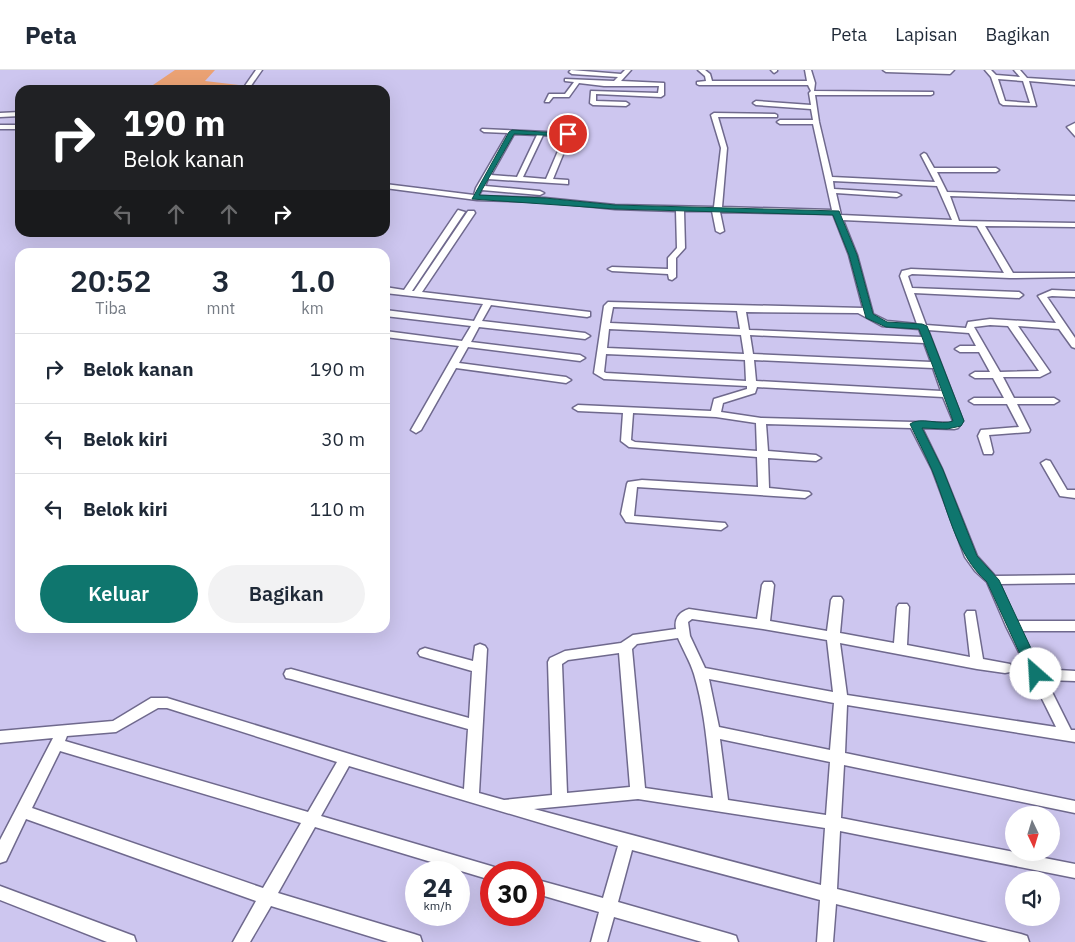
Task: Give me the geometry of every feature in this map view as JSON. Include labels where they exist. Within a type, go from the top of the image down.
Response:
[{"type":"street","points":[[249,85],[259,70]]},
{"type":"street","points":[[574,70],[572,72],[622,76]]},
{"type":"street","points":[[616,83],[628,70]]},
{"type":"street","points":[[701,70],[708,75],[709,83]]},
{"type":"street","points":[[808,70],[812,83],[816,122],[837,215],[853,255],[869,316]]},
{"type":"street","points":[[886,70],[950,72],[951,70]]},
{"type":"street","points":[[988,70],[994,77],[1003,103],[1034,105],[1024,80],[1017,70]]},
{"type":"street","points":[[994,77],[1075,83]]},
{"type":"street","points":[[567,80],[662,84],[661,95],[593,92],[592,103],[626,104]]},
{"type":"street","points":[[547,102],[551,95],[567,96],[578,81]]},
{"type":"street","points":[[758,82],[758,97],[815,107]]},
{"type":"street","points":[[699,83],[812,83]]},
{"type":"street","points":[[879,83],[889,93]]},
{"type":"street","points":[[812,93],[931,93]]},
{"type":"street","points":[[720,232],[716,211],[719,205],[724,148],[714,113],[816,122]]},
{"type":"street","points":[[0,115],[15,114]]},
{"type":"street","points":[[1075,125],[1070,127],[1075,134]]},
{"type":"street","points":[[0,128],[15,127]]},
{"type":"street","points":[[484,130],[568,134],[549,181]]},
{"type":"street","points":[[406,293],[461,212],[459,211],[464,204],[475,199],[512,132]]},
{"type":"street","points":[[519,179],[541,133]]},
{"type":"street","points":[[924,155],[945,194],[956,222]]},
{"type":"street","points":[[946,161],[954,170]]},
{"type":"street","points":[[932,170],[996,170]]},
{"type":"street","points":[[486,177],[565,182]]},
{"type":"street","points":[[829,180],[940,184]]},
{"type":"street","points":[[390,187],[475,199],[837,215],[980,224],[1075,225]]},
{"type":"street","points":[[480,188],[554,194]]},
{"type":"street","points":[[832,191],[897,196]]},
{"type":"street","points":[[945,194],[1075,198]]},
{"type":"street","points":[[416,294],[471,213],[479,205],[475,199]]},
{"type":"street","points":[[612,269],[672,275],[672,258],[680,248],[680,209]]},
{"type":"street","points":[[461,212],[471,213]]},
{"type":"street","points":[[980,224],[1010,276]]},
{"type":"street","points":[[432,255],[442,256]]},
{"type":"street","points":[[578,408],[716,414],[760,420],[947,426],[958,424],[904,276],[905,273],[1064,277],[1074,281]]},
{"type":"street","points":[[909,290],[1019,295]]},
{"type":"street","points":[[390,291],[587,314]]},
{"type":"street","points":[[1075,294],[1052,293],[1042,296],[1060,326],[1075,345]]},
{"type":"street","points":[[416,430],[488,302]]},
{"type":"street","points":[[947,394],[604,376],[599,373],[608,306],[611,304],[741,309],[860,310],[886,324],[972,331]]},
{"type":"street","points":[[716,414],[718,401],[749,392],[753,389],[746,332],[741,309]]},
{"type":"street","points":[[390,314],[585,336]]},
{"type":"street","points":[[988,452],[983,436],[985,432],[1025,430],[998,375],[970,325],[977,322],[1060,326]]},
{"type":"street","points":[[975,375],[1045,372],[1011,323]]},
{"type":"street","points":[[606,326],[928,340]]},
{"type":"street","points":[[390,335],[580,358]]},
{"type":"street","points":[[960,349],[982,349]]},
{"type":"street","points":[[602,351],[936,364]]},
{"type":"street","points":[[453,365],[566,380]]},
{"type":"street","points":[[974,401],[1054,402]]},
{"type":"street","points":[[628,410],[626,441],[630,444],[816,458]]},
{"type":"street","points":[[760,420],[764,491]]},
{"type":"street","points":[[915,424],[937,470],[971,557],[979,568],[992,580],[1036,674],[1071,736]]},
{"type":"street","points":[[1046,463],[1064,494],[1075,494]]},
{"type":"street","points":[[721,526],[630,519],[627,514],[632,484],[806,494]]},
{"type":"street","points":[[992,580],[1075,579]]},
{"type":"street","points":[[762,624],[768,585]]},
{"type":"street","points":[[826,942],[841,699],[832,638],[837,600]]},
{"type":"street","points":[[900,650],[902,607]]},
{"type":"street","points":[[721,804],[713,732],[700,672],[681,633],[681,621],[684,616],[694,613],[762,624],[1005,668]]},
{"type":"street","points":[[971,614],[977,664]]},
{"type":"street","points":[[1012,626],[1075,626]]},
{"type":"street","points":[[560,800],[555,662],[566,656],[625,647],[633,640],[681,633]]},
{"type":"street","points":[[625,647],[638,792]]},
{"type":"street","points":[[471,797],[480,649]]},
{"type":"street","points":[[425,653],[479,668]]},
{"type":"street","points":[[700,672],[841,699],[1071,736]]},
{"type":"street","points":[[291,674],[476,725]]},
{"type":"street","points":[[1036,674],[1075,676]]},
{"type":"street","points":[[0,737],[60,738],[116,726],[156,702],[167,703],[471,797],[627,841],[828,896],[1021,942]]},
{"type":"street","points":[[713,732],[1075,807]]},
{"type":"street","points":[[0,856],[60,738]]},
{"type":"street","points":[[60,738],[311,821],[480,870]]},
{"type":"street","points":[[241,942],[346,759]]},
{"type":"street","points":[[502,806],[638,792],[833,823],[1075,871]]},
{"type":"street","points":[[23,811],[267,897],[414,942]]},
{"type":"street","points":[[599,942],[627,841]]},
{"type":"street","points":[[545,889],[730,942]]},
{"type":"street","points":[[0,893],[128,942]]},
{"type":"shaded area","points":[[175,70],[215,70],[205,81],[240,85],[153,85]]},
{"type":"route","points":[[568,134],[512,132],[474,197],[545,200],[615,207],[716,211],[836,212],[853,255],[869,316],[886,324],[922,326],[958,424],[947,426],[915,424],[937,470],[971,557],[979,568],[992,580],[1036,674]]}]
